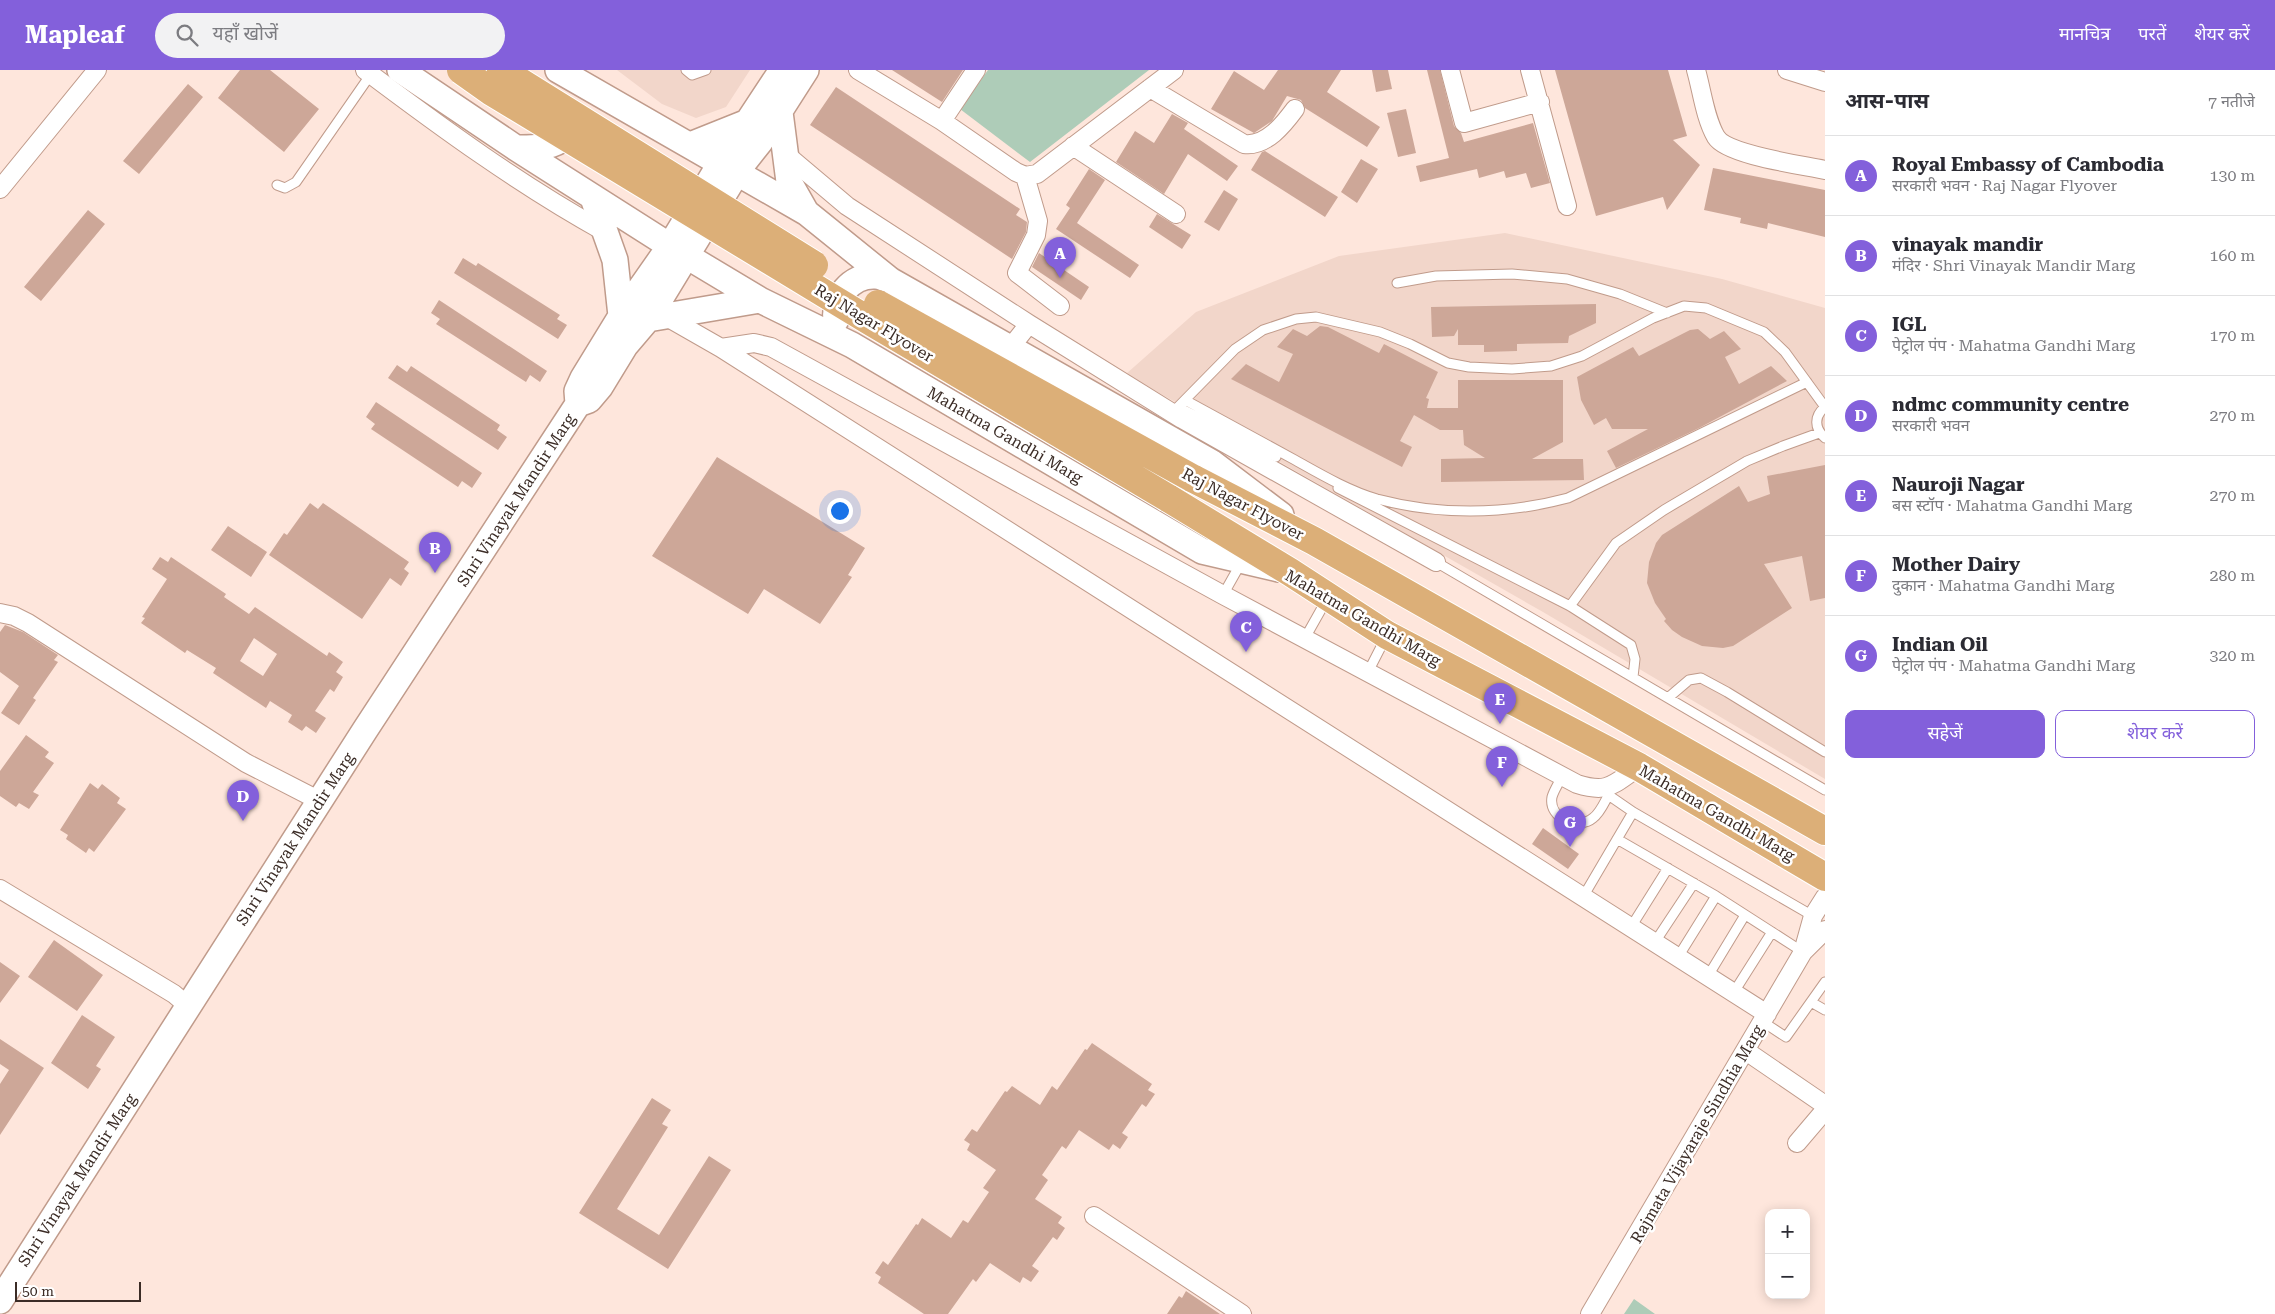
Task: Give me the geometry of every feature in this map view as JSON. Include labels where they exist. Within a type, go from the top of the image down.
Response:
[{"type":"main road","name":"Raj Nagar Flyover","points":[[462,70],[500,97],[1290,572]]},
{"type":"main road","name":"Raj Nagar Flyover","points":[[501,70],[883,308],[1192,478],[1314,541]]},
{"type":"main road","points":[[1314,541],[1825,831]]},
{"type":"main road","name":"Mahatma Gandhi Marg","points":[[1290,572],[1387,635],[1639,768],[1825,877]]},
{"type":"street","points":[[0,189],[97,70]]},
{"type":"street","name":"Mahatma Gandhi Marg","points":[[400,70],[516,148],[678,251],[760,300],[852,345],[1202,551],[1290,572]]},
{"type":"street","points":[[578,404],[577,391],[583,378],[621,316],[678,251],[728,169],[750,121],[782,70]]},
{"type":"street","points":[[728,169],[780,112],[806,70]]},
{"type":"street","points":[[858,70],[942,121],[1016,172],[1025,176],[1037,174],[1174,70]]},
{"type":"street","points":[[942,121],[976,70]]},
{"type":"street","points":[[1450,70],[1464,123],[1540,102]]},
{"type":"street","points":[[1530,70],[1567,206]]},
{"type":"street","points":[[1696,70],[1709,119],[1716,136],[1722,144],[1748,154],[1825,170]]},
{"type":"street","points":[[1787,70],[1825,82]]},
{"type":"street","points":[[368,72],[450,134],[569,212],[605,232]]},
{"type":"street","points":[[516,148],[546,148],[556,144],[566,136],[573,125],[578,105],[576,93],[562,72]]},
{"type":"street","points":[[562,72],[807,213],[890,280],[1211,462],[1314,541]]},
{"type":"street","points":[[1150,88],[1244,144],[1250,144],[1280,129],[1296,109]]},
{"type":"street","points":[[780,112],[783,152],[789,182],[807,213]]},
{"type":"street","points":[[690,145],[750,121]]},
{"type":"street","points":[[1073,146],[1176,214]]},
{"type":"street","points":[[783,152],[847,206],[1028,324],[1178,407],[1436,562]]},
{"type":"street","points":[[1025,176],[1038,221],[1036,235],[1017,272],[1060,306]]},
{"type":"street","points":[[593,198],[615,260],[621,316]]},
{"type":"street","name":"Shri Vinayak Mandir Marg","points":[[0,1301],[188,1006],[470,571],[521,488],[578,404],[589,400],[600,387],[625,346],[656,317],[678,251]]},
{"type":"street","points":[[852,345],[840,333],[835,318],[837,302],[845,288],[858,279],[874,276],[890,280]]},
{"type":"street","points":[[656,317],[760,300]]},
{"type":"street","points":[[656,317],[722,348],[1734,992],[1765,1018]]},
{"type":"street","points":[[1010,348],[1028,324]]},
{"type":"street","points":[[722,348],[754,343],[771,347],[1224,596],[1577,784],[1604,793],[1606,789],[1639,768]]},
{"type":"street","points":[[0,613],[14,616],[28,623],[246,763],[320,801]]},
{"type":"street","points":[[0,889],[174,994],[188,1006]]},
{"type":"street","name":"Rajmata Vijayaraje Sindhia Marg","points":[[1590,1314],[1803,952],[1813,916],[1825,896]]},
{"type":"street","name":"Rajmata Vijayaraje Sindhia Marg","points":[[1803,952],[1825,930]]},
{"type":"street","points":[[1746,1051],[1825,1105]]},
{"type":"street","points":[[1797,1143],[1825,1110]]},
{"type":"street","points":[[1094,1216],[1242,1314]]},
{"type":"lane","points":[[686,70],[692,75],[706,70]]},
{"type":"lane","points":[[277,185],[285,188],[296,182],[368,72]]},
{"type":"lane","points":[[1397,283],[1436,276],[1512,274],[1567,279],[1620,294],[1666,313]]},
{"type":"lane","points":[[1178,407],[1235,349],[1263,330],[1296,319],[1316,317],[1380,332],[1410,344],[1448,363],[1469,367],[1512,369],[1551,366],[1582,356],[1666,313],[1684,306],[1706,308],[1764,332],[1785,352],[1825,407],[1820,411],[1816,422],[1822,435],[1783,446],[1747,461],[1664,510],[1616,543],[1570,606]]},
{"type":"lane","points":[[1178,407],[1375,499],[1427,510],[1492,512],[1539,506],[1568,498],[1807,382]]},
{"type":"lane","points":[[1178,407],[1570,606],[1631,645],[1635,659],[1633,677]]},
{"type":"lane","points":[[1224,596],[1243,561]]},
{"type":"lane","points":[[1436,562],[1825,790]]},
{"type":"lane","points":[[1305,638],[1328,597]]},
{"type":"lane","points":[[1368,672],[1387,635]]},
{"type":"lane","points":[[1668,697],[1689,680],[1701,678],[1825,752]]},
{"type":"lane","points":[[1562,776],[1552,798],[1556,814],[1575,824],[1585,824],[1594,817],[1604,793],[1633,812],[1813,916]]},
{"type":"lane","points":[[1584,896],[1633,812]]},
{"type":"lane","points":[[1617,839],[1716,896],[1803,952]]},
{"type":"lane","points":[[1631,927],[1668,868]]},
{"type":"lane","points":[[1656,942],[1694,883]]},
{"type":"lane","points":[[1678,957],[1716,896]]},
{"type":"lane","points":[[1708,976],[1745,915]]},
{"type":"lane","points":[[1734,992],[1772,932]]},
{"type":"lane","points":[[1765,1018],[1786,1037],[1825,982]]},
{"type":"lane","points":[[1811,1002],[1825,1010]]},
{"type":"shaded area","points":[[617,70],[750,70],[726,107],[696,118],[662,104]]},
{"type":"shaded area","points":[[1505,233],[1722,279],[1825,308],[1825,779],[1543,612],[1126,374],[1196,312],[1339,256]]},
{"type":"green space","points":[[988,70],[1149,70],[1030,162],[960,109]]},
{"type":"green space","points":[[1634,1299],[1655,1314],[1624,1314]]},
{"type":"building","points":[[240,70],[270,70],[319,109],[284,152],[218,98]]},
{"type":"building","points":[[892,70],[963,70],[942,102]]},
{"type":"building","points":[[1278,70],[1341,70],[1327,92],[1380,127],[1367,147],[1305,108],[1301,100],[1287,96],[1272,121],[1254,133],[1211,109],[1234,71],[1264,90]]},
{"type":"building","points":[[1372,70],[1388,70],[1392,89],[1376,92]]},
{"type":"building","points":[[1427,70],[1440,70],[1454,126],[1461,133],[1464,142],[1533,123],[1550,183],[1531,188],[1526,173],[1506,178],[1504,171],[1479,178],[1477,169],[1420,182],[1416,166],[1449,158]]},
{"type":"building","points":[[1555,70],[1668,70],[1687,136],[1673,140],[1700,165],[1667,210],[1663,197],[1596,216]]},
{"type":"building","points":[[188,84],[203,97],[139,174],[123,161]]},
{"type":"building","points":[[836,87],[1020,209],[1016,215],[1027,222],[1026,232],[1012,259],[810,125]]},
{"type":"building","points":[[1406,109],[1416,153],[1398,157],[1387,113]]},
{"type":"building","points":[[1172,114],[1188,123],[1184,129],[1238,166],[1227,181],[1188,154],[1164,194],[1116,162],[1135,131],[1154,143]]},
{"type":"building","points":[[1265,151],[1338,197],[1325,217],[1251,170],[1262,152]]},
{"type":"building","points":[[1361,159],[1378,169],[1357,203],[1341,192]]},
{"type":"building","points":[[1713,168],[1825,190],[1825,237],[1768,223],[1767,229],[1740,223],[1741,218],[1704,210]]},
{"type":"building","points":[[1089,169],[1105,180],[1077,223],[1139,265],[1130,278],[1056,229],[1070,208],[1066,205]]},
{"type":"building","points":[[1224,190],[1238,199],[1219,231],[1204,222]]},
{"type":"building","points":[[88,210],[105,224],[41,301],[24,287]]},
{"type":"building","points":[[1157,214],[1191,235],[1182,249],[1149,227]]},
{"type":"building","points":[[1039,253],[1089,287],[1081,300],[1032,267]]},
{"type":"building","points":[[463,258],[476,266],[478,263],[560,315],[557,319],[567,325],[558,339],[454,273]]},
{"type":"building","points":[[439,300],[547,371],[540,382],[530,375],[526,382],[436,324],[440,319],[431,313]]},
{"type":"building","points":[[1596,304],[1596,323],[1569,336],[1568,343],[1517,344],[1517,351],[1484,352],[1484,345],[1458,345],[1458,329],[1454,336],[1432,337],[1431,307]]},
{"type":"building","points":[[1320,326],[1328,327],[1379,353],[1384,344],[1438,372],[1426,398],[1429,399],[1427,408],[1458,408],[1458,380],[1563,380],[1563,442],[1532,459],[1583,459],[1584,480],[1441,482],[1441,459],[1485,458],[1464,445],[1463,430],[1440,430],[1414,415],[1400,441],[1412,447],[1402,467],[1231,379],[1246,364],[1279,382],[1293,354],[1277,347],[1293,329],[1307,336]]},
{"type":"building","points":[[1698,329],[1710,339],[1724,331],[1741,349],[1725,357],[1739,384],[1771,366],[1787,381],[1699,428],[1616,468],[1607,451],[1648,429],[1612,429],[1606,418],[1594,425],[1581,400],[1577,377],[1633,347],[1639,356],[1690,330]]},
{"type":"building","points":[[397,365],[407,372],[411,366],[500,425],[497,430],[507,437],[498,450],[388,378]]},
{"type":"building","points":[[376,402],[482,473],[472,488],[462,481],[458,487],[371,429],[375,424],[366,417]]},
{"type":"building","points":[[717,457],[865,548],[848,575],[852,577],[820,624],[764,589],[748,614],[652,556]]},
{"type":"building","points":[[1825,465],[1825,598],[1810,601],[1802,556],[1764,564],[1792,608],[1733,646],[1723,648],[1702,646],[1672,630],[1664,621],[1666,619],[1655,603],[1647,583],[1649,562],[1656,543],[1662,535],[1739,486],[1748,502],[1770,494],[1767,476]]},
{"type":"building","points":[[310,503],[318,509],[323,503],[409,562],[404,569],[409,573],[401,586],[390,578],[362,619],[269,555],[284,533],[287,535]]},
{"type":"building","points":[[228,526],[267,552],[251,577],[211,550]]},
{"type":"building","points":[[160,557],[168,562],[171,557],[226,594],[224,597],[249,614],[255,607],[327,656],[329,652],[343,662],[336,672],[343,677],[334,692],[330,689],[315,711],[326,718],[316,733],[306,726],[302,731],[288,722],[292,715],[270,701],[266,708],[213,673],[216,668],[187,650],[185,653],[141,623],[145,618],[142,617],[167,579],[152,569]],"holes":[[[254,638],[277,654],[263,676],[240,661]]]},
{"type":"building","points":[[5,625],[23,632],[58,655],[54,660],[58,662],[33,698],[36,700],[19,725],[1,713],[19,686],[0,672],[0,632]]},
{"type":"building","points":[[26,735],[49,752],[45,757],[54,763],[33,792],[39,795],[29,809],[19,803],[16,807],[0,796],[0,771]]},
{"type":"building","points":[[90,783],[98,789],[102,784],[120,798],[117,803],[126,809],[94,852],[89,848],[86,853],[66,839],[68,835],[60,830]]},
{"type":"building","points":[[1543,828],[1579,854],[1568,869],[1532,844]]},
{"type":"building","points":[[54,940],[103,975],[77,1011],[28,977]]},
{"type":"building","points":[[0,962],[20,976],[0,1003]]},
{"type":"building","points":[[82,1015],[115,1037],[96,1066],[101,1069],[88,1089],[51,1063]]},
{"type":"building","points":[[0,1039],[44,1068],[0,1135],[0,1084],[9,1070],[0,1064]]},
{"type":"building","points":[[1092,1043],[1152,1084],[1148,1090],[1155,1094],[1146,1107],[1142,1104],[1122,1133],[1128,1137],[1120,1149],[1113,1144],[1109,1150],[1079,1130],[1066,1149],[1062,1146],[1042,1175],[1048,1180],[1035,1199],[1062,1217],[1058,1223],[1065,1228],[1057,1240],[1053,1237],[1032,1266],[1039,1271],[1031,1282],[1023,1277],[1020,1283],[990,1263],[976,1282],[973,1279],[948,1314],[924,1314],[878,1283],[881,1277],[875,1273],[883,1261],[888,1265],[922,1218],[951,1238],[963,1220],[968,1223],[989,1192],[983,1188],[996,1170],[967,1150],[970,1144],[964,1140],[972,1129],[977,1132],[1005,1091],[1007,1092],[1012,1086],[1040,1105],[1052,1086],[1057,1090],[1085,1049],[1087,1050]]},
{"type":"building","points":[[652,1098],[671,1110],[662,1124],[668,1127],[617,1209],[659,1235],[709,1156],[731,1170],[668,1269],[579,1213]]},
{"type":"building","points":[[1186,1291],[1220,1314],[1167,1314],[1179,1296],[1182,1298]]},
{"type":"place","name":"Royal Embassy of Cambodia","points":[[1060,278]]},
{"type":"place","name":"vinayak mandir","points":[[435,573]]},
{"type":"place","name":"IGL","points":[[1246,652]]},
{"type":"place","name":"Nauroji Nagar","points":[[1500,724]]},
{"type":"place","name":"Mother Dairy","points":[[1502,787]]},
{"type":"place","name":"ndmc community centre","points":[[243,821]]},
{"type":"place","name":"Indian Oil","points":[[1570,847]]}]
